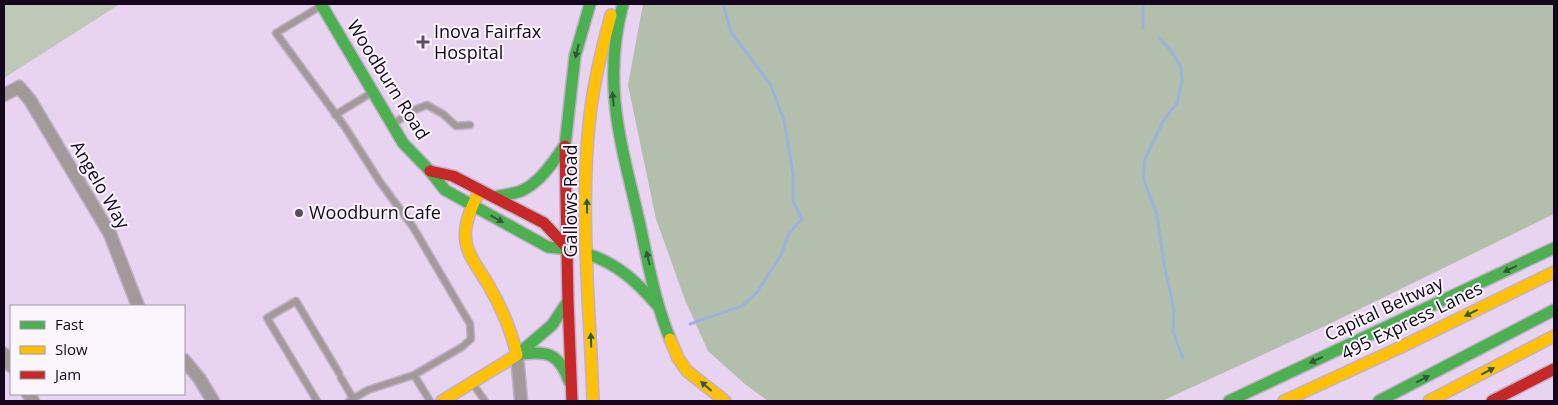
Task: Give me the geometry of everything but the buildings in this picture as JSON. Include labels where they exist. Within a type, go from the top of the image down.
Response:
[{"type":"main road","name":"Woodburn Road","points":[[321,4],[392,124],[412,153],[445,190],[548,247],[568,249],[587,254],[616,266],[640,284],[658,306]]},
{"type":"main road","name":"Gallows Road","points":[[572,396],[565,145],[576,56],[590,4]]},
{"type":"main road","name":"Gallows Road","points":[[593,401],[587,254],[588,130],[602,47],[615,4]]},
{"type":"main road","points":[[623,4],[613,45],[613,96],[616,120],[658,306],[678,358],[687,371],[725,401]]},
{"type":"main road","points":[[494,197],[516,193],[532,185],[547,170],[565,145]]},
{"type":"main road","points":[[430,171],[453,176],[544,223],[554,231],[568,249]]},
{"type":"main road","points":[[480,190],[472,206],[464,240],[467,250],[503,310],[514,336],[517,355]]},
{"type":"main road","name":"Capital Beltway","points":[[1229,401],[1554,248]]},
{"type":"main road","name":"495 Express Lanes","points":[[1284,401],[1399,348],[1554,272]]},
{"type":"main road","points":[[442,401],[517,355],[549,329],[559,318],[568,300]]},
{"type":"main road","points":[[1379,401],[1554,310]]},
{"type":"main road","points":[[1429,401],[1554,336]]},
{"type":"main road","points":[[1300,401],[1399,348]]},
{"type":"main road","points":[[517,355],[535,351],[557,358],[564,367],[572,396]]},
{"type":"main road","points":[[1492,401],[1554,369]]},
{"type":"street","name":"Angelo Way","points":[[4,95],[19,87],[30,100],[110,234],[138,305]]},
{"type":"street","points":[[517,355],[521,401]]},
{"type":"street","points":[[185,361],[199,378],[213,401]]},
{"type":"lane","points":[[317,401],[267,318],[296,301],[340,376],[351,400],[368,390],[414,375],[462,347],[471,339],[470,324],[413,227],[276,33],[321,4]]},
{"type":"lane","points":[[335,115],[372,93]]},
{"type":"lane","points":[[392,124],[414,110],[427,105],[443,114],[456,126],[470,125]]},
{"type":"lane","points":[[414,375],[430,401]]},
{"type":"lane","points":[[472,382],[485,401]]},
{"type":"green space","points":[[4,4],[120,4],[4,78]]},
{"type":"green space","points":[[643,4],[1554,4],[1554,214],[1325,326],[1162,401],[768,401],[746,385],[708,351],[685,300],[656,219],[628,85]]},
{"type":"waterway","points":[[690,324],[742,306],[757,292],[781,255],[789,233],[802,219],[793,201],[793,174],[784,120],[770,84],[731,32],[723,4]]},
{"type":"waterway","points":[[1143,4],[1143,28]]},
{"type":"waterway","points":[[1159,38],[1172,52],[1181,68],[1182,82],[1177,103],[1163,121],[1145,159],[1143,177],[1157,215],[1164,264],[1174,310],[1173,332],[1183,358]]},
{"type":"traffic: fast","points":[[321,4],[403,143],[445,190],[548,247],[568,249]]},
{"type":"traffic: fast","points":[[565,146],[575,56],[590,4]]},
{"type":"traffic: fast","points":[[623,4],[614,62],[616,115],[652,282],[670,339]]},
{"type":"traffic: fast","points":[[494,197],[521,191],[535,182],[546,171],[565,145]]},
{"type":"traffic: fast","points":[[1229,401],[1554,248]]},
{"type":"traffic: fast","points":[[587,254],[608,263],[626,274],[657,305]]},
{"type":"traffic: fast","points":[[517,355],[552,325],[568,301]]},
{"type":"traffic: fast","points":[[1379,401],[1554,310]]},
{"type":"traffic: fast","points":[[517,355],[536,353],[550,355],[561,364],[569,381]]},
{"type":"traffic: slow","points":[[593,401],[586,258],[585,186],[590,115],[601,52],[611,15]]},
{"type":"traffic: slow","points":[[442,401],[517,355],[502,311],[467,248],[465,235],[467,222],[480,190]]},
{"type":"traffic: slow","points":[[1284,401],[1399,348],[1554,272]]},
{"type":"traffic: slow","points":[[1429,401],[1554,336]]},
{"type":"traffic: slow","points":[[670,339],[678,358],[687,371],[725,401]]},
{"type":"traffic: jam","points":[[565,146],[572,401]]},
{"type":"traffic: jam","points":[[430,171],[453,176],[544,223],[568,249]]},
{"type":"traffic: jam","points":[[1492,401],[1554,369]]},
{"type":"place","name":"Inova Fairfax Hospital","points":[[423,42]]},
{"type":"place","name":"Woodburn Cafe","points":[[299,213]]}]
